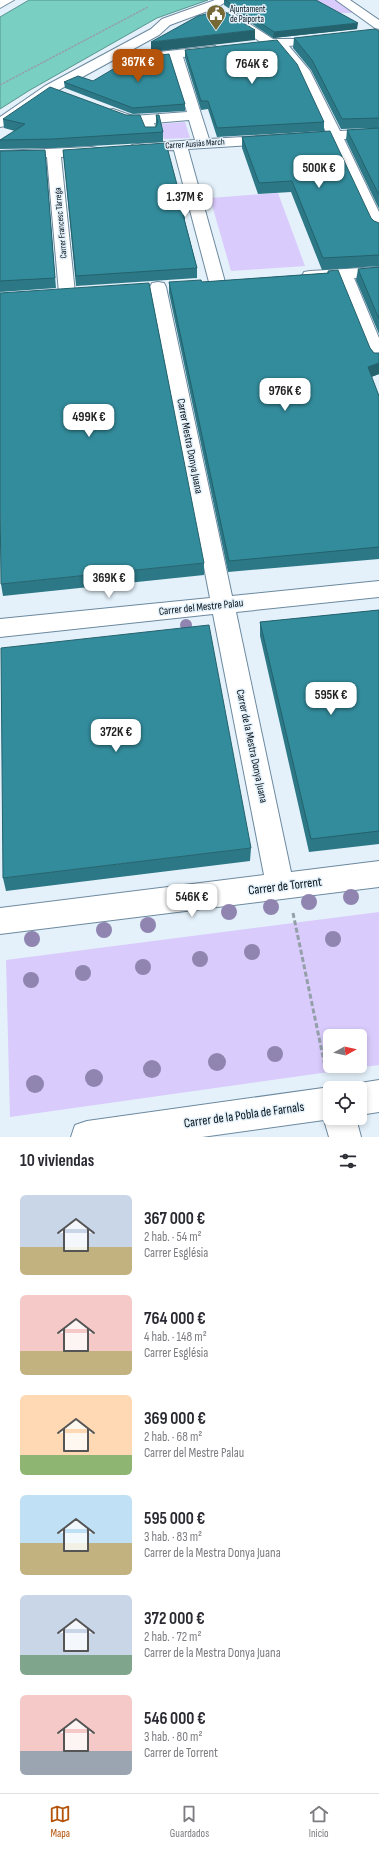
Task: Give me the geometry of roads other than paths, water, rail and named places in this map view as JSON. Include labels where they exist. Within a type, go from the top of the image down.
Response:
[{"type":"street","points":[[0,4],[8,0]]},
{"type":"street","points":[[0,123],[50,89],[117,51],[155,32],[172,18],[212,6],[223,0]]},
{"type":"street","points":[[345,2],[367,1]]},
{"type":"street","points":[[345,2],[376,30]]},
{"type":"street","points":[[212,6],[276,43],[304,71],[379,228]]},
{"type":"street","points":[[255,45],[304,41]]},
{"type":"street","points":[[93,65],[132,59],[225,49]]},
{"type":"street","points":[[117,51],[132,59]]},
{"type":"street","points":[[172,55],[177,58],[202,144]]},
{"type":"street","points":[[50,89],[65,95]]},
{"type":"street","points":[[102,109],[132,120],[194,116]]},
{"type":"street","points":[[146,119],[154,147]]},
{"type":"street","name":"Carrer Ausiàs March","points":[[123,149],[379,133]]},
{"type":"street","points":[[180,146],[217,282]]},
{"type":"street","points":[[4,153],[54,154],[108,150]]},
{"type":"street","name":"Carrer Francesc Tàrrega","points":[[54,154],[67,293]]},
{"type":"street","points":[[296,277],[379,272]]},
{"type":"street","points":[[344,274],[379,359]]},
{"type":"street","name":"Carrer Mestra Donya Juana","points":[[158,287],[222,605]]},
{"type":"street","name":"Carrer del Mestre Palau","points":[[0,628],[379,589]]},
{"type":"street","name":"Carrer de la Mestra Donya Juana","points":[[222,605],[280,887]]},
{"type":"street","name":"Carrer de Torrent","points":[[0,921],[379,874]]},
{"type":"street","name":"Carrer de la Pobla de Farnals","points":[[87,1137],[323,1091]]},
{"type":"street","points":[[367,1098],[379,1096]]},
{"type":"street","points":[[342,1125],[345,1137]]},
{"type":"place","name":"Ajuntament de Paiporta","points":[[216,31]]}]
